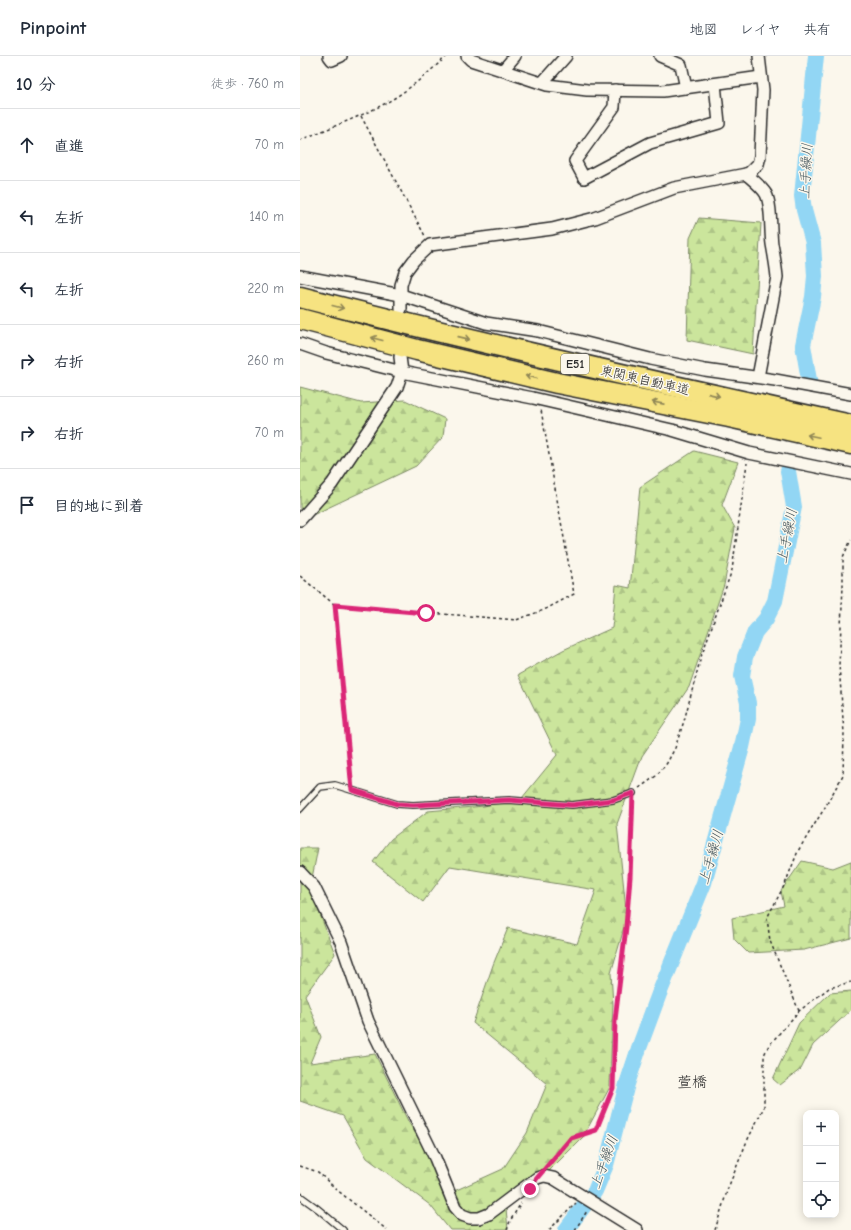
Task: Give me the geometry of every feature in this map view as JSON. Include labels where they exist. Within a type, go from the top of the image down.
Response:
[{"type":"highway","name":"東関東自動車道","points":[[300,297],[532,354],[724,398],[851,425]]},
{"type":"highway","name":"東関東自動車道","points":[[300,319],[417,350],[557,383],[729,417],[851,444]]},
{"type":"street","points":[[330,56],[332,60],[341,56]]},
{"type":"street","points":[[467,56],[471,60],[547,85],[587,90],[663,91],[761,77]]},
{"type":"street","points":[[503,70],[515,56]]},
{"type":"street","points":[[542,83],[566,56]]},
{"type":"street","points":[[660,56],[681,65],[686,88]]},
{"type":"street","points":[[401,309],[401,284],[406,272],[414,260],[430,245],[552,229],[595,218],[674,188],[749,173],[758,164],[760,156],[763,90],[759,56]]},
{"type":"street","points":[[615,90],[614,107],[575,161],[584,178],[650,143],[719,123],[715,84]]},
{"type":"street","points":[[746,174],[766,195],[777,277],[758,377]]},
{"type":"street","points":[[300,276],[401,295],[486,323],[538,331],[650,359],[705,370],[758,377],[851,394]]},
{"type":"street","points":[[300,344],[326,353],[402,372],[540,400],[672,430],[749,453],[851,474]]},
{"type":"street","points":[[300,520],[332,484],[397,387],[402,372],[400,357]]},
{"type":"street","points":[[300,872],[314,887],[341,942],[368,1021],[435,1158],[455,1207],[462,1215],[470,1218],[479,1218],[489,1214],[537,1178],[544,1176],[552,1178],[637,1230]]},
{"type":"lane","points":[[300,809],[320,788],[335,785],[397,804],[413,805],[509,800],[572,805],[613,800],[633,793]]},
{"type":"lane","points":[[300,1196],[343,1230]]},
{"type":"path","points":[[300,140],[360,116],[387,103],[410,87],[447,56]]},
{"type":"path","points":[[360,116],[430,245]]},
{"type":"path","points":[[300,576],[335,605],[516,620],[544,610],[574,594],[540,400]]},
{"type":"path","points":[[537,1178],[571,1138],[596,1130],[613,1088],[615,1020],[626,927],[630,877],[633,793],[656,776],[667,763],[675,748],[684,721],[701,657],[732,570],[749,453]]},
{"type":"path","points":[[799,1011],[770,941],[767,918],[785,884],[798,851],[843,775],[844,733],[839,665],[843,558],[851,540]]},
{"type":"path","points":[[335,605],[352,790]]},
{"type":"path","points":[[715,1230],[728,1188],[747,1141],[764,1107],[764,1055],[769,1045],[799,1011],[829,988],[851,982]]},
{"type":"path","points":[[300,1166],[318,1172],[337,1190],[387,1230]]},
{"type":"path","points":[[549,1230],[587,1199]]},
{"type":"path","points":[[575,1230],[587,1199]]},
{"type":"path","points":[[507,1230],[510,1221],[522,1203]]},
{"type":"green space","points":[[699,218],[761,223],[753,354],[687,340],[690,238]]},
{"type":"green space","points":[[300,387],[361,403],[405,400],[445,419],[443,437],[416,466],[300,521]]},
{"type":"green space","points":[[694,451],[738,462],[722,505],[735,528],[724,585],[689,687],[642,756],[617,824],[627,918],[611,973],[613,1005],[610,1087],[583,1137],[533,1187],[505,1198],[508,1230],[450,1230],[430,1205],[367,1158],[343,1116],[300,1101],[300,848],[318,848],[310,888],[335,954],[305,995],[321,1037],[310,1063],[375,1054],[409,1123],[452,1192],[503,1169],[527,1133],[547,1084],[473,1023],[493,965],[508,928],[577,944],[596,890],[450,866],[423,902],[373,862],[391,839],[428,811],[484,806],[522,798],[557,755],[518,675],[563,650],[612,628],[616,585],[630,588],[640,487]]},
{"type":"green space","points":[[802,861],[833,868],[851,861],[851,938],[804,950],[748,953],[734,939],[732,918],[784,906],[781,891]]},
{"type":"green space","points":[[851,991],[851,1010],[813,1045],[801,1069],[780,1085],[773,1079],[799,1023],[830,993]]},
{"type":"waterway","name":"上手繰川","points":[[809,380],[803,345],[813,297],[815,276],[813,243],[804,210],[802,196],[816,56]]},
{"type":"waterway","name":"上手繰川","points":[[566,1230],[595,1191],[606,1165],[627,1084],[639,1048],[704,883],[742,747],[748,719],[748,703],[742,676],[745,657],[755,632],[766,619],[775,601],[794,507],[788,471]]},
{"type":"district","name":"萱橋","points":[[692,1082]]},
{"type":"route","points":[[426,613],[335,605],[352,790],[397,804],[413,805],[509,800],[572,805],[613,800],[633,793],[630,877],[626,927],[615,1020],[613,1088],[596,1130],[571,1138],[537,1178],[530,1189]]}]
